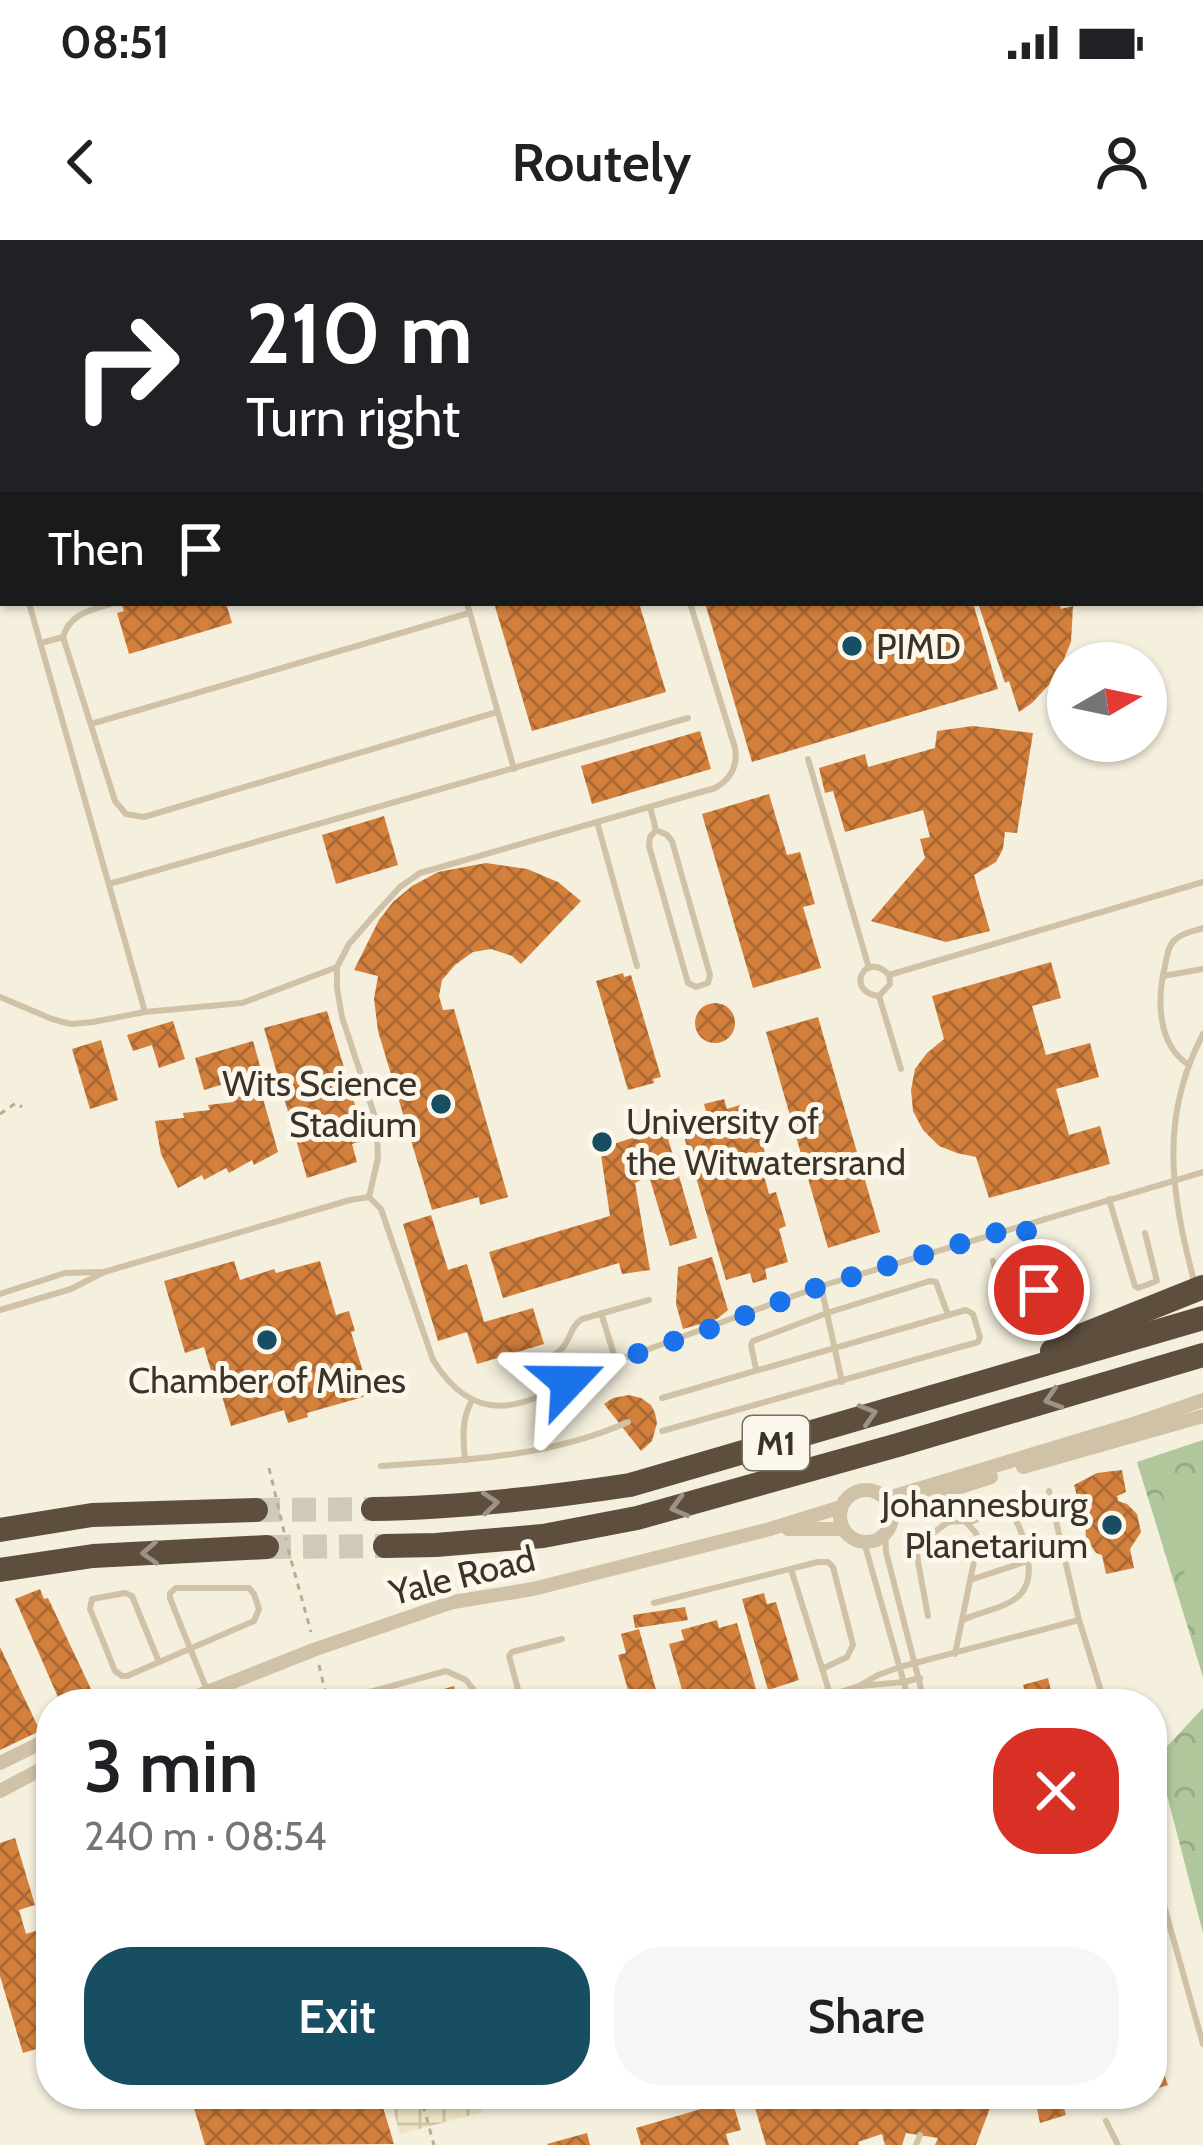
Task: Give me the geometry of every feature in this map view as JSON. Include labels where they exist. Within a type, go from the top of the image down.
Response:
[{"type":"highway","name":"M1","points":[[373,1509],[532,1499],[630,1485],[1025,1369],[1201,1300]]},
{"type":"highway","name":"M1","points":[[385,1546],[543,1535],[637,1518],[1203,1354]]},
{"type":"highway","points":[[0,1530],[92,1514],[256,1510]]},
{"type":"highway","points":[[0,1570],[93,1556],[267,1547]]},
{"type":"street","points":[[891,1518],[885,1498],[876,1492],[855,1492],[841,1508],[848,1535],[872,1541],[885,1534],[891,1518],[916,1501],[1203,1400]]},
{"type":"street","points":[[885,1498],[1203,1415]]},
{"type":"street","name":"Yale Road","points":[[216,1689],[454,1602],[533,1588],[841,1508]]},
{"type":"street","name":"Yale Road","points":[[770,1529],[843,1529]]},
{"type":"street","points":[[0,1762],[36,1745]]},
{"type":"street","points":[[0,1790],[36,1772]]},
{"type":"lane","points":[[30,606],[146,1012]]},
{"type":"lane","points":[[106,606],[74,618],[63,637],[116,801],[126,814],[144,817],[497,712]]},
{"type":"lane","points":[[468,606],[514,769]]},
{"type":"lane","points":[[369,1197],[378,1158],[376,1120],[337,988],[337,968],[349,944],[411,878],[431,869],[716,788],[727,780],[735,765],[735,748],[691,606]]},
{"type":"lane","points":[[91,724],[469,613]]},
{"type":"lane","points":[[41,644],[63,637]]},
{"type":"lane","points":[[109,884],[688,718]]},
{"type":"lane","points":[[808,759],[869,968]]},
{"type":"lane","points":[[650,807],[656,830]]},
{"type":"lane","points":[[596,822],[638,966]]},
{"type":"lane","points":[[656,830],[672,841],[710,975],[708,983],[696,987],[688,983],[649,846],[656,830]]},
{"type":"lane","points":[[889,975],[1203,882]]},
{"type":"lane","points":[[1189,1065],[1176,1057],[1162,1021],[1162,976],[1170,945],[1178,936],[1203,928]]},
{"type":"lane","points":[[0,997],[71,1024],[242,1003],[337,968]]},
{"type":"lane","points":[[869,968],[883,968],[889,975],[890,984],[879,996],[861,987],[860,977],[869,968]]},
{"type":"lane","points":[[1162,976],[1203,969]]},
{"type":"lane","points":[[879,996],[901,1069]]},
{"type":"lane","points":[[1201,1300],[1189,1259],[1172,1140],[1177,1102],[1203,1034]]},
{"type":"lane","points":[[369,1197],[381,1209],[443,1376],[461,1394],[490,1407],[523,1404],[616,1361],[821,1286],[1203,1172]]},
{"type":"lane","points":[[0,1310],[71,1289],[104,1272],[369,1197]]},
{"type":"lane","points":[[1109,1199],[1138,1288],[1157,1281],[1145,1233]]},
{"type":"lane","points":[[1025,1224],[1046,1324]]},
{"type":"lane","points":[[993,1261],[1012,1330],[1021,1335],[1067,1313],[1074,1302],[1060,1249]]},
{"type":"lane","points":[[0,1294],[65,1274],[104,1272]]},
{"type":"lane","points":[[756,1369],[753,1341],[930,1281],[940,1287],[948,1315]]},
{"type":"lane","points":[[821,1286],[842,1382]]},
{"type":"lane","points":[[514,1371],[554,1355],[582,1319],[649,1300]]},
{"type":"lane","points":[[662,1397],[970,1310],[980,1340],[662,1431]]},
{"type":"lane","points":[[601,1312],[616,1361]]},
{"type":"lane","points":[[465,1460],[462,1429],[472,1400]]},
{"type":"lane","points":[[381,1466],[555,1448],[628,1422]]},
{"type":"lane","points":[[1049,1491],[1079,1620],[1101,1689]]},
{"type":"lane","points":[[962,1620],[1024,1592],[1029,1584],[1024,1538],[1014,1514],[993,1511],[969,1523]]},
{"type":"lane","points":[[928,1616],[918,1562],[920,1542],[948,1522],[969,1523],[978,1542],[956,1654]]},
{"type":"lane","points":[[885,1534],[922,1689]]},
{"type":"lane","points":[[864,1542],[906,1689]]},
{"type":"lane","points":[[654,1603],[824,1561],[833,1567],[853,1645],[848,1657],[822,1669]]},
{"type":"lane","points":[[970,1580],[1028,1561]]},
{"type":"lane","points":[[791,1568],[828,1689]]},
{"type":"lane","points":[[159,1662],[132,1596],[92,1599],[90,1609],[118,1675],[127,1676],[159,1662],[190,1648],[257,1618],[259,1609],[252,1591],[245,1587],[172,1590],[170,1598],[190,1648],[207,1689]]},
{"type":"lane","points":[[859,1686],[916,1662],[1079,1620]]},
{"type":"lane","points":[[518,1689],[508,1656],[562,1639]]},
{"type":"lane","points":[[378,1689],[446,1672],[459,1675],[473,1689]]},
{"type":"lane","points":[[848,1689],[920,1678]]},
{"type":"lane","points":[[1167,1917],[1203,2044]]},
{"type":"lane","points":[[1106,2121],[1118,2145]]},
{"type":"lane","points":[[916,2145],[920,2135]]},
{"type":"path","points":[[0,1114],[16,1103],[22,1107]]},
{"type":"path","points":[[269,1468],[301,1602]]},
{"type":"path","points":[[424,2109],[434,2145]]},
{"type":"green space","points":[[1203,1440],[1203,1677],[1137,1462]]},
{"type":"green space","points":[[1203,1481],[1203,1638],[1162,1492]]},
{"type":"green space","points":[[1203,1708],[1203,1933],[1167,1795],[1167,1746]]},
{"type":"shaded area","points":[[393,2109],[483,2112],[400,2134]]},
{"type":"building","points":[[122,606],[227,606],[232,623],[129,654],[117,613],[124,611]]},
{"type":"building","points":[[495,606],[640,606],[666,692],[532,731]]},
{"type":"building","name":"PIMD","points":[[706,606],[974,606],[998,689],[752,762]]},
{"type":"building","points":[[979,606],[1073,606],[1071,642],[1047,642],[1047,687],[1019,712],[1009,681],[1005,683]]},
{"type":"building","points":[[973,726],[1033,733],[1017,833],[1005,832],[996,862],[974,875],[990,931],[946,942],[871,921],[925,858],[920,839],[930,837],[923,810],[845,832],[833,791],[825,793],[819,768],[865,754],[868,767],[935,748],[937,731]]},
{"type":"building","points":[[700,731],[711,769],[592,804],[581,766]]},
{"type":"building","points":[[769,794],[787,855],[800,852],[815,904],[803,907],[821,968],[753,988],[702,814]]},
{"type":"building","points":[[384,816],[398,865],[336,884],[322,835]]},
{"type":"building","name":"Wits Science Stadium","points":[[486,863],[527,869],[558,882],[581,901],[521,964],[491,949],[473,952],[442,980],[443,1010],[454,1009],[508,1197],[480,1205],[479,1197],[432,1210],[378,1031],[374,999],[378,976],[354,970],[379,920],[412,886],[438,872]]},
{"type":"building","points":[[1051,962],[1061,998],[1032,1006],[1046,1055],[1090,1043],[1099,1077],[1056,1089],[1069,1135],[1100,1126],[1110,1164],[989,1198],[976,1157],[939,1146],[913,1111],[915,1069],[944,1039],[932,996]]},
{"type":"building","points":[[623,973],[624,977],[631,975],[661,1077],[628,1090],[596,981]]},
{"type":"building","points":[[715,1003],[729,1009],[735,1023],[729,1037],[715,1043],[701,1037],[695,1023],[701,1009]]},
{"type":"building","points":[[327,1011],[346,1074],[333,1078],[338,1094],[351,1091],[365,1140],[352,1144],[357,1162],[307,1178],[264,1028]]},
{"type":"building","points":[[818,1017],[880,1232],[828,1248],[766,1032]]},
{"type":"building","points":[[173,1021],[185,1059],[159,1068],[152,1045],[133,1051],[127,1035]]},
{"type":"building","points":[[101,1040],[118,1100],[90,1109],[72,1049]]},
{"type":"building","points":[[253,1041],[262,1073],[204,1090],[195,1058]]},
{"type":"building","points":[[262,1095],[278,1152],[229,1173],[226,1168],[204,1180],[202,1175],[178,1188],[161,1154],[155,1121],[210,1110],[208,1105],[234,1102],[232,1097]]},
{"type":"building","points":[[724,1099],[727,1109],[743,1104],[753,1138],[760,1136],[771,1173],[764,1175],[769,1194],[776,1192],[786,1226],[779,1229],[788,1262],[765,1269],[767,1279],[753,1283],[750,1273],[726,1280],[680,1123],[707,1115],[704,1104]]},
{"type":"building","points":[[665,1128],[697,1238],[670,1246],[649,1176],[635,1183],[650,1270],[622,1274],[619,1263],[503,1298],[489,1252],[610,1216],[600,1148]]},
{"type":"building","points":[[431,1215],[448,1270],[467,1264],[484,1322],[533,1308],[544,1344],[477,1364],[467,1332],[438,1341],[403,1224]]},
{"type":"building","points":[[712,1257],[728,1310],[717,1319],[683,1329],[676,1304],[678,1267]]},
{"type":"building","name":"Chamber of Mines","points":[[234,1261],[240,1280],[320,1261],[336,1315],[349,1311],[370,1395],[288,1423],[284,1410],[231,1426],[204,1347],[185,1353],[164,1281]]},
{"type":"building","points":[[629,1395],[641,1398],[655,1413],[652,1441],[641,1451],[604,1404]]},
{"type":"building","name":"Johannesburg Planetarium","points":[[1122,1470],[1126,1492],[1117,1496],[1118,1501],[1137,1514],[1141,1532],[1130,1549],[1134,1568],[1106,1574],[1102,1555],[1086,1538],[1091,1503],[1079,1504],[1074,1485],[1097,1473]]},
{"type":"building","points":[[40,1589],[44,1599],[48,1598],[91,1689],[54,1689],[15,1599]]},
{"type":"building","points":[[764,1593],[767,1604],[776,1602],[799,1680],[768,1689],[742,1599]]},
{"type":"building","points":[[685,1607],[688,1620],[635,1628],[633,1615]]},
{"type":"building","points":[[717,1620],[719,1628],[737,1623],[756,1689],[682,1689],[669,1644],[684,1640],[681,1630]]},
{"type":"building","points":[[639,1629],[656,1689],[628,1689],[618,1655],[626,1653],[621,1634]]},
{"type":"building","points":[[0,1647],[36,1723],[36,1733],[0,1750]]},
{"type":"building","points":[[1048,1678],[1051,1689],[1024,1689],[1023,1685]]},
{"type":"building","points":[[15,1838],[35,1905],[19,1910],[26,1934],[36,1931],[36,2049],[23,2053],[0,1976],[0,1843]]},
{"type":"building","points":[[194,2109],[384,2109],[394,2144],[205,2145]]},
{"type":"building","points":[[701,2109],[735,2109],[741,2130],[726,2134],[729,2145],[641,2145],[636,2128]]},
{"type":"building","points":[[755,2109],[990,2109],[976,2145],[935,2145],[938,2138],[906,2133],[902,2145],[885,2145],[882,2134],[859,2145],[766,2145]]},
{"type":"building","points":[[1037,2109],[1064,2109],[1066,2115],[1040,2123]]},
{"type":"building","points":[[587,2133],[590,2145],[547,2144]]},
{"type":"tunnel","points":[[256,1510],[373,1509]]},
{"type":"tunnel","points":[[267,1547],[385,1546]]},
{"type":"place","name":"PIMD","points":[[852,646]]},
{"type":"place","name":"Wits Science Stadium","points":[[441,1104]]},
{"type":"place","name":"University of the Witwatersrand","points":[[602,1142]]},
{"type":"place","name":"Chamber of Mines","points":[[267,1340]]},
{"type":"place","name":"Johannesburg Planetarium","points":[[1112,1525]]},
{"type":"route","points":[[568,1382],[821,1286],[1025,1224],[1039,1290]]}]
